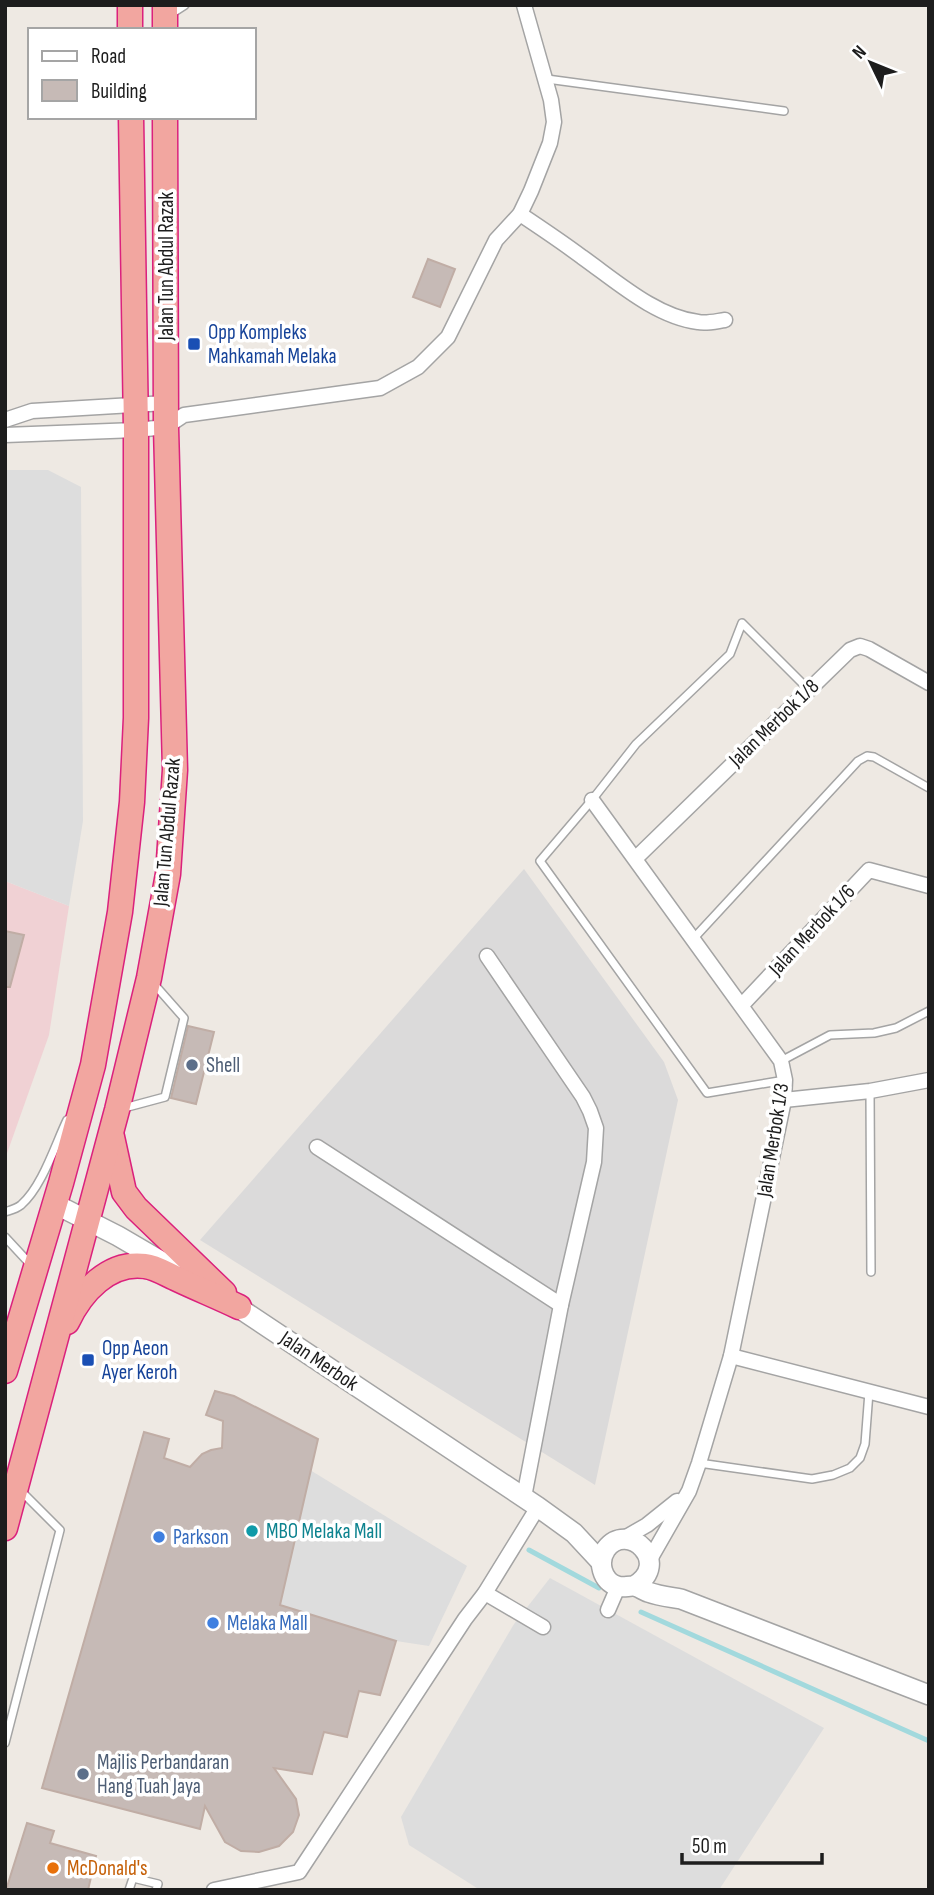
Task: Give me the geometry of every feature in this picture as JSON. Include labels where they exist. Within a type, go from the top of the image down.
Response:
[{"type":"highway","points":[[130,5],[130,28]]},
{"type":"highway","name":"Jalan Tun Abdul Razak","points":[[5,1371],[93,1065],[120,912],[132,802],[136,718],[136,418],[131,119]]},
{"type":"highway","name":"Jalan Tun Abdul Razak","points":[[5,1528],[114,1120],[149,978],[168,874],[176,770],[165,119]]},
{"type":"highway","points":[[114,1120],[119,1174],[124,1192],[136,1208],[239,1307]]},
{"type":"highway","points":[[50,1359],[72,1311],[88,1290],[106,1274],[126,1267],[146,1266],[239,1307]]},
{"type":"street","points":[[5,435],[380,388],[418,367],[448,337],[496,240],[520,214],[550,143],[554,122],[547,79],[524,5]]},
{"type":"street","points":[[520,214],[647,303],[699,323],[725,320]]},
{"type":"street","points":[[5,420],[32,411],[136,418],[172,415]]},
{"type":"street","name":"Jalan Merbok 1/8","points":[[636,859],[850,650],[860,646],[869,649],[929,683]]},
{"type":"street","name":"Jalan Merbok 1/3","points":[[592,800],[781,1061],[785,1080],[784,1100],[731,1356],[689,1491],[649,1565]]},
{"type":"street","name":"Jalan Merbok 1/6","points":[[742,1005],[869,870],[929,886]]},
{"type":"street","points":[[214,1890],[299,1872],[465,1619],[485,1593],[531,1502],[561,1305],[594,1162],[596,1128],[583,1097],[487,956]]},
{"type":"street","points":[[784,1100],[870,1091],[929,1080]]},
{"type":"street","points":[[317,1147],[561,1305]]},
{"type":"street","name":"Jalan Merbok","points":[[55,1204],[87,1219],[239,1307],[531,1502],[574,1533],[601,1562]]},
{"type":"street","points":[[731,1356],[929,1407]]},
{"type":"street","points":[[689,1491],[659,1516],[607,1549],[601,1562],[611,1583],[681,1599],[929,1695]]},
{"type":"street","name":"Jalan Merbok","points":[[574,1533],[617,1542]]},
{"type":"street","points":[[617,1542],[629,1540],[643,1547],[657,1579],[681,1599]]},
{"type":"street","points":[[608,1610],[626,1586],[641,1582],[649,1565]]},
{"type":"street","points":[[485,1593],[542,1627]]},
{"type":"lane","points":[[547,79],[784,111]]},
{"type":"lane","points":[[785,1080],[707,1093],[540,861],[636,744],[730,654],[742,622],[808,689]]},
{"type":"lane","points":[[694,938],[858,761],[867,756],[874,757],[929,788]]},
{"type":"lane","points":[[114,1120],[165,1097],[184,1018],[149,978]]},
{"type":"lane","points":[[781,1061],[830,1035],[874,1034],[895,1028],[929,1012]]},
{"type":"lane","points":[[5,1212],[18,1208],[39,1180],[93,1065]]},
{"type":"lane","points":[[870,1091],[871,1272]]},
{"type":"lane","points":[[5,1237],[36,1270]]},
{"type":"lane","points":[[699,1463],[812,1479],[850,1468],[860,1458],[865,1444],[869,1392]]},
{"type":"lane","points":[[5,1743],[60,1530],[16,1486]]},
{"type":"lane","points":[[129,1890],[133,1878],[158,1884],[156,1890]]},
{"type":"shaded area","points":[[5,470],[48,470],[81,487],[83,821],[69,906],[5,881]]},
{"type":"shaded area","points":[[524,869],[664,1062],[678,1100],[595,1485],[200,1240]]},
{"type":"shaded area","points":[[5,881],[69,906],[49,1035],[5,1159]]},
{"type":"shaded area","points":[[310,1470],[467,1566],[429,1646],[396,1641],[280,1605]]},
{"type":"shaded area","points":[[550,1578],[824,1728],[719,1890],[480,1890],[409,1845],[401,1817],[514,1624]]},
{"type":"building","points":[[428,259],[455,269],[440,307],[413,297]]},
{"type":"building","points":[[5,931],[24,935],[10,987],[5,987]]},
{"type":"building","name":"Shell","points":[[188,1026],[214,1032],[196,1104],[171,1098]]},
{"type":"building","name":"Melaka Mall","points":[[215,1391],[234,1396],[318,1439],[280,1605],[396,1641],[380,1695],[359,1691],[347,1737],[324,1732],[312,1774],[274,1768],[296,1799],[299,1815],[293,1832],[279,1846],[259,1852],[241,1851],[225,1842],[205,1806],[200,1829],[42,1788],[144,1432],[169,1439],[164,1458],[190,1467],[202,1454],[222,1448],[223,1421],[206,1415]]},
{"type":"building","name":"McDonald's","points":[[27,1823],[54,1831],[50,1843],[96,1856],[88,1890],[6,1890]]},
{"type":"waterway","points":[[529,1550],[599,1588]]},
{"type":"waterway","points":[[641,1612],[929,1741]]},
{"type":"place","name":"Opp Kompleks Mahkamah Melaka","points":[[194,344]]},
{"type":"place","name":"Shell","points":[[192,1065]]},
{"type":"place","name":"Opp Aeon Ayer Keroh","points":[[88,1360]]},
{"type":"place","name":"MBO Melaka Mall","points":[[252,1531]]},
{"type":"place","name":"Parkson","points":[[159,1537]]},
{"type":"place","name":"Melaka Mall","points":[[213,1623]]},
{"type":"place","name":"Majlis Perbandaran Hang Tuah Jaya","points":[[83,1774]]},
{"type":"place","name":"McDonald's","points":[[53,1868]]}]
